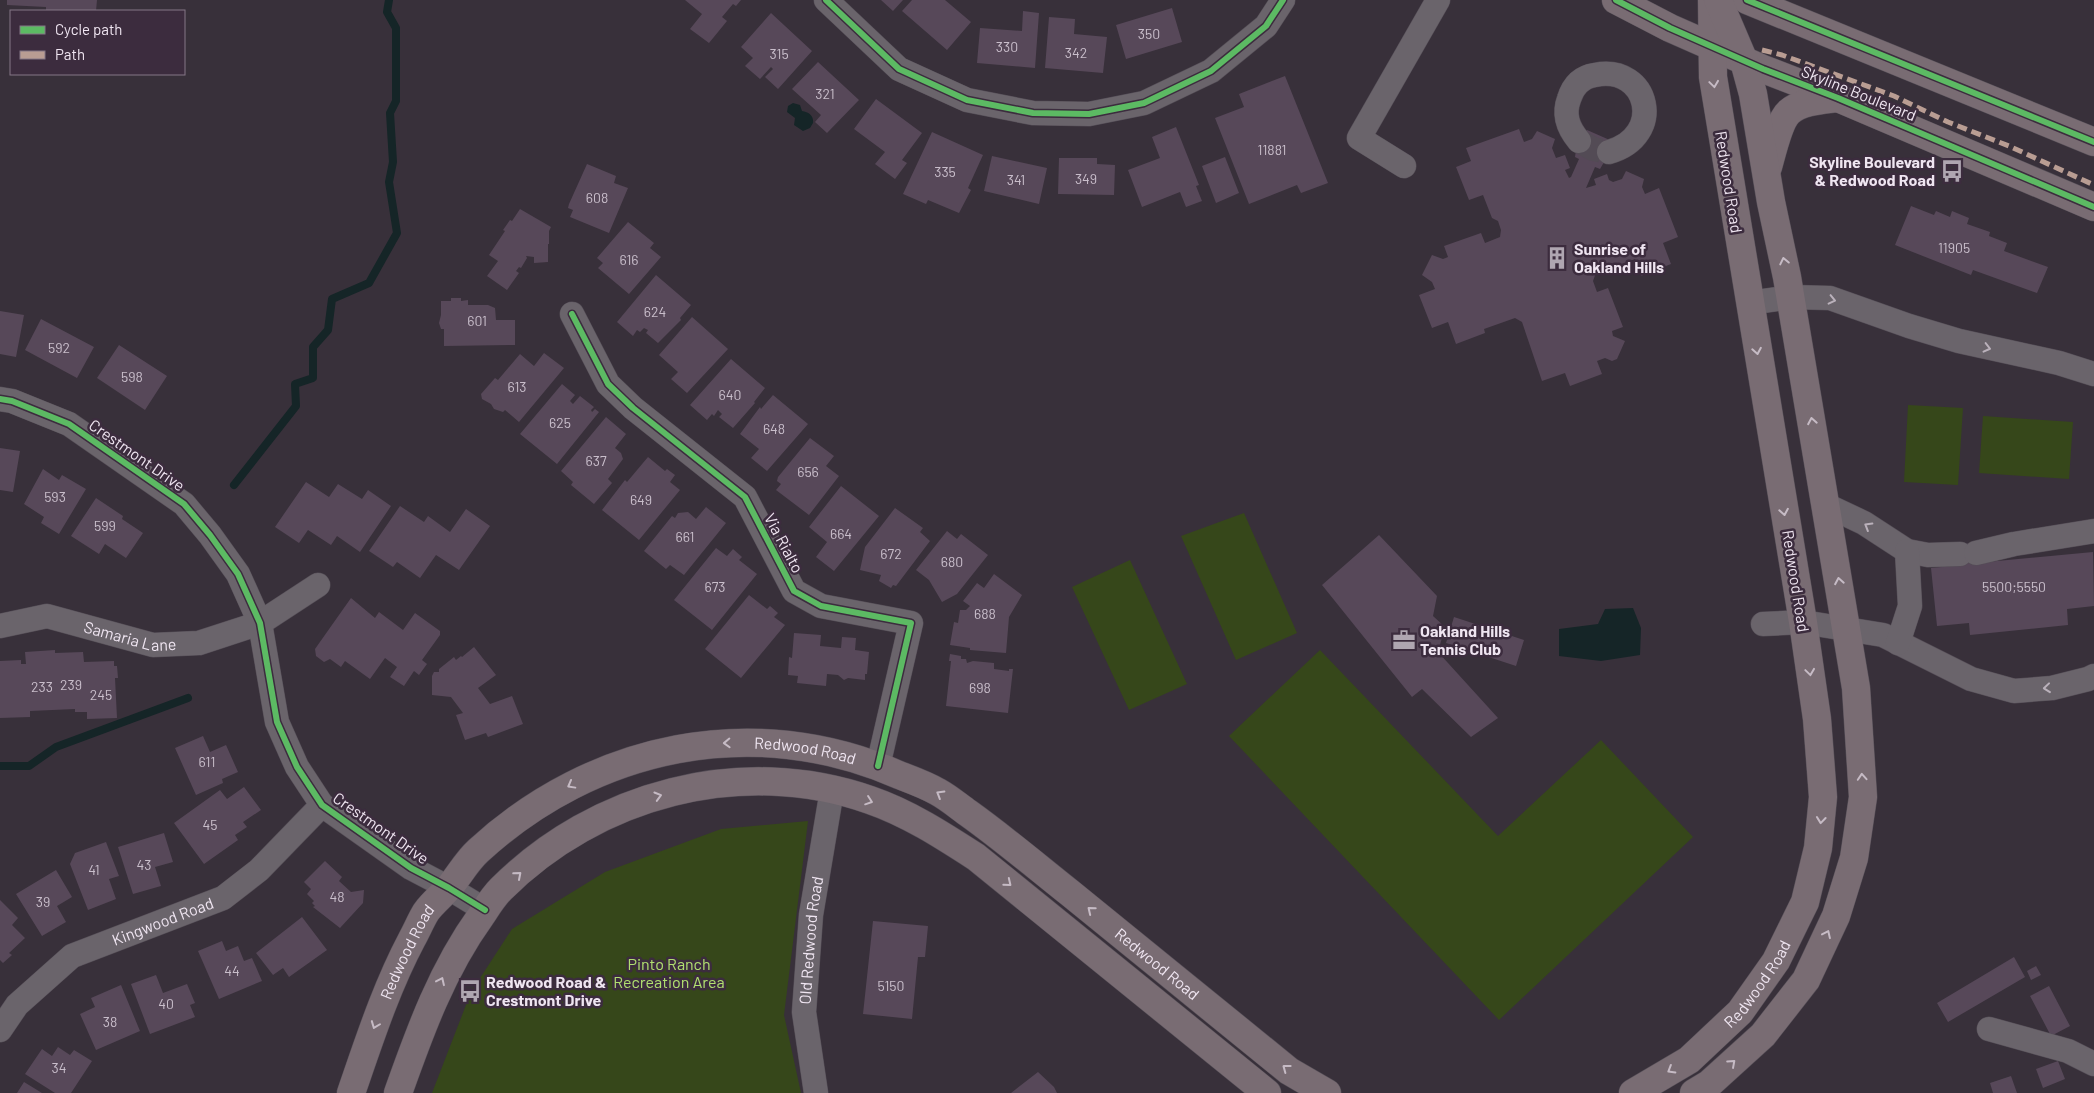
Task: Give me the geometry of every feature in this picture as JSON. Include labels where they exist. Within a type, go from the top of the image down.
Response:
[{"type":"main road","name":"Skyline Boulevard","points":[[1616,0],[1744,61],[1838,98],[2094,207]]},
{"type":"main road","name":"Redwood Road","points":[[1633,1093],[1689,1060],[1740,1012],[1776,961],[1805,902],[1818,848],[1823,797],[1817,719],[1803,622],[1712,77],[1712,0]]},
{"type":"main road","points":[[1694,1093],[1709,1084],[1763,1035],[1806,980],[1836,916],[1854,858],[1863,797],[1856,688],[1791,298],[1753,94],[1744,61],[1718,0]]},
{"type":"main road","points":[[1746,0],[2094,142]]},
{"type":"main road","points":[[1767,173],[1776,137],[1789,112],[1813,100],[1838,98]]},
{"type":"main road","name":"Redwood Road","points":[[351,1093],[373,1028],[400,962],[427,911],[449,888],[475,853],[512,823],[577,781],[650,754],[721,743],[766,742],[845,754],[938,792],[999,835],[1289,1071],[1327,1093]]},
{"type":"main road","name":"Redwood Road","points":[[398,1093],[422,1026],[441,982],[462,941],[500,890],[542,854],[569,835],[629,805],[692,787],[728,781],[804,784],[832,790],[870,800],[925,824],[976,857],[1267,1093]]},
{"type":"street","points":[[826,0],[899,69],[967,100],[1033,113],[1089,114],[1144,103],[1211,71],[1266,26],[1283,0]]},
{"type":"street","points":[[1404,166],[1359,138],[1438,0]]},
{"type":"street","points":[[1579,141],[1572,133],[1567,120],[1566,107],[1570,94],[1577,82],[1590,76],[1604,73],[1620,75],[1639,91],[1644,104],[1645,117],[1640,130],[1632,141],[1609,152]]},
{"type":"street","points":[[1749,303],[1791,298],[1830,298],[1942,336],[2010,354],[2059,363],[2094,374]]},
{"type":"street","name":"Via Rialto","points":[[572,314],[608,384],[633,408],[745,497],[794,591],[821,606],[911,623],[878,766]]},
{"type":"street","name":"Crestmont Drive","points":[[0,399],[12,401],[69,424],[184,504],[210,535],[238,574],[260,623],[277,722],[296,767],[322,805],[411,868],[485,910]]},
{"type":"street","points":[[1826,505],[1864,523],[1907,551],[1928,556],[1968,553],[2094,531]]},
{"type":"street","points":[[1898,643],[1910,606],[1907,551]]},
{"type":"street","name":"Samaria Lane","points":[[0,626],[47,616],[153,645],[199,643],[260,623],[318,585]]},
{"type":"street","points":[[1763,624],[1803,622],[1883,635],[1972,679],[2014,691],[2052,688],[2094,676]]},
{"type":"street","name":"Old Redwood Road","points":[[816,1093],[804,1012],[811,915],[832,790]]},
{"type":"street","name":"Kingwood Road","points":[[0,1030],[17,1005],[72,956],[223,898],[260,870],[322,805]]},
{"type":"street","points":[[1989,1029],[2068,1051],[2094,1064]]},
{"type":"green space","points":[[1908,405],[1963,408],[1958,485],[1904,482]]},
{"type":"green space","points":[[1983,416],[2073,422],[2069,479],[1979,473]]},
{"type":"green space","points":[[1244,513],[1297,633],[1236,660],[1181,536]]},
{"type":"green space","points":[[1130,560],[1187,684],[1129,710],[1072,587]]},
{"type":"green space","points":[[1320,650],[1498,836],[1601,740],[1693,837],[1499,1020],[1229,736]]},
{"type":"green space","name":"Pinto Ranch Recreation Area","points":[[808,821],[784,1015],[801,1093],[432,1093],[471,992],[512,929],[605,872],[721,829]]},
{"type":"shaded area","points":[[793,103],[800,105],[802,111],[812,116],[813,123],[810,128],[803,131],[794,125],[795,118],[787,112],[788,106]]},
{"type":"shaded area","points":[[1633,608],[1641,628],[1640,655],[1601,661],[1559,656],[1559,629],[1598,624],[1605,609]]},
{"type":"building","points":[[7,0],[97,0],[96,10],[46,10],[46,7],[7,5]]},
{"type":"building","points":[[685,0],[741,0],[736,6],[733,4],[722,17],[727,21],[709,43],[690,29],[702,14]]},
{"type":"building","points":[[881,0],[903,0],[893,11]]},
{"type":"building","points":[[912,0],[945,0],[971,22],[947,50],[902,11]]},
{"type":"building","points":[[1172,8],[1182,42],[1126,59],[1116,25]]},
{"type":"building","points":[[1023,11],[1039,13],[1035,68],[977,63],[980,28],[1022,31]]},
{"type":"building","points":[[771,13],[812,51],[778,89],[765,77],[773,69],[771,67],[760,79],[745,66],[753,58],[741,47]]},
{"type":"building","points":[[1049,17],[1075,19],[1074,34],[1107,37],[1103,73],[1045,68]]},
{"type":"building","points":[[818,62],[859,100],[827,133],[815,122],[821,115],[792,89]]},
{"type":"building","points":[[1285,76],[1328,183],[1301,193],[1297,185],[1249,204],[1215,118],[1244,107],[1239,94]]},
{"type":"building","points":[[876,99],[922,133],[902,160],[907,163],[895,179],[875,164],[885,152],[854,129]]},
{"type":"building","points":[[1176,127],[1199,185],[1196,186],[1202,201],[1186,207],[1180,192],[1142,207],[1128,170],[1160,158],[1152,137]]},
{"type":"building","name":"Sunrise of Oakland Hills","points":[[1519,129],[1524,142],[1532,139],[1537,131],[1555,139],[1552,148],[1556,158],[1565,155],[1570,168],[1565,170],[1569,178],[1579,159],[1575,157],[1577,143],[1587,130],[1612,141],[1607,157],[1600,169],[1595,167],[1586,188],[1596,185],[1594,179],[1607,174],[1609,180],[1613,182],[1622,179],[1626,171],[1644,179],[1642,187],[1645,194],[1659,188],[1678,237],[1663,243],[1671,264],[1641,276],[1635,259],[1609,269],[1608,266],[1597,270],[1593,281],[1597,292],[1608,288],[1623,327],[1612,331],[1613,336],[1625,341],[1617,359],[1612,361],[1605,358],[1597,361],[1602,374],[1570,386],[1565,373],[1542,381],[1522,322],[1515,318],[1484,329],[1485,333],[1456,344],[1448,322],[1432,328],[1419,295],[1435,289],[1432,282],[1422,275],[1432,255],[1443,259],[1448,257],[1444,246],[1481,233],[1485,243],[1500,237],[1501,230],[1498,221],[1492,218],[1483,195],[1469,200],[1456,167],[1471,161],[1466,148]]},
{"type":"building","points":[[932,132],[983,155],[968,188],[971,190],[959,213],[928,200],[926,204],[903,194]]},
{"type":"building","points":[[992,156],[1047,168],[1039,204],[984,191]]},
{"type":"building","points":[[1225,157],[1239,193],[1216,203],[1202,166]]},
{"type":"building","points":[[1059,158],[1097,158],[1097,164],[1115,165],[1114,195],[1058,194]]},
{"type":"building","points":[[587,164],[616,176],[614,183],[628,188],[609,233],[570,217],[573,210],[568,208],[569,204]]},
{"type":"building","points":[[1911,206],[1934,215],[1936,211],[1950,217],[1952,211],[1969,218],[1967,224],[1990,232],[1989,236],[2007,243],[2004,251],[2048,267],[2037,293],[1973,270],[1971,275],[1895,245]]},
{"type":"building","points":[[520,209],[551,227],[549,231],[548,262],[534,263],[534,257],[526,256],[527,258],[521,268],[519,267],[516,271],[519,273],[507,290],[487,276],[498,261],[489,255],[505,231],[503,230]]},
{"type":"building","points":[[628,222],[654,243],[650,248],[661,257],[629,294],[598,268],[603,263],[597,258]]},
{"type":"building","points":[[656,275],[691,305],[680,318],[681,320],[658,343],[646,333],[648,330],[644,328],[640,332],[637,330],[633,336],[617,322]]},
{"type":"building","points":[[451,298],[461,298],[461,301],[468,300],[468,305],[488,305],[495,308],[496,320],[515,320],[515,345],[444,346],[444,329],[441,329],[439,323],[441,301],[451,301]]},
{"type":"building","points":[[0,311],[24,315],[16,357],[0,354]]},
{"type":"building","points":[[692,317],[728,349],[687,393],[671,379],[678,372],[659,355]]},
{"type":"building","points":[[41,319],[94,347],[77,378],[25,350]]},
{"type":"building","points":[[119,345],[167,376],[145,410],[97,378]]},
{"type":"building","points":[[544,353],[564,368],[519,422],[505,410],[503,412],[494,409],[491,404],[482,399],[481,394],[495,378],[498,380],[520,354],[534,366]]},
{"type":"building","points":[[731,359],[765,388],[755,403],[733,428],[719,417],[722,414],[718,410],[714,416],[712,414],[707,420],[690,405]]},
{"type":"building","points":[[562,384],[575,395],[570,401],[573,404],[580,396],[594,407],[591,410],[592,412],[595,409],[599,412],[557,464],[520,434]]},
{"type":"building","points":[[773,395],[808,424],[767,471],[751,458],[759,449],[740,434],[760,407],[761,409]]},
{"type":"building","points":[[606,417],[626,434],[615,448],[621,453],[623,459],[608,479],[612,483],[594,504],[571,485],[573,482],[561,471]]},
{"type":"building","points":[[810,438],[834,456],[826,466],[839,476],[809,515],[776,490],[781,484],[777,481],[778,477]]},
{"type":"building","points":[[0,448],[20,451],[13,492],[0,490]]},
{"type":"building","points":[[648,457],[665,471],[667,469],[675,475],[670,482],[680,490],[639,540],[602,510],[625,480],[627,482]]},
{"type":"building","points":[[43,469],[59,480],[62,475],[86,489],[59,534],[41,523],[44,517],[24,504]]},
{"type":"building","points":[[306,482],[329,497],[338,484],[362,499],[368,490],[391,506],[360,552],[337,536],[331,545],[308,530],[299,543],[275,527]]},
{"type":"building","points":[[841,486],[879,516],[834,571],[816,557],[827,542],[809,527]]},
{"type":"building","points":[[96,498],[123,516],[122,519],[143,533],[126,558],[105,544],[99,554],[71,536]]},
{"type":"building","points":[[400,506],[424,522],[428,516],[450,532],[466,509],[490,526],[459,570],[436,555],[420,578],[397,562],[393,567],[369,551]]},
{"type":"building","points":[[706,507],[726,523],[684,575],[670,565],[666,569],[644,551],[672,516],[675,518],[678,513],[688,512],[696,519]]},
{"type":"building","points":[[895,508],[923,528],[920,532],[930,541],[896,586],[893,585],[891,588],[879,581],[881,575],[860,570],[865,547]]},
{"type":"building","points":[[947,531],[957,539],[961,534],[988,555],[957,594],[942,602],[929,580],[916,570]]},
{"type":"building","name":"Oakland Hills Tennis Club","points":[[1379,535],[1437,596],[1433,616],[1445,627],[1438,652],[1498,718],[1471,737],[1422,689],[1412,697],[1322,585]]},
{"type":"building","points":[[1975,543],[1976,563],[2093,552],[2094,606],[2067,609],[2068,625],[1970,635],[1969,623],[1937,626],[1931,568],[1962,565],[1960,544]]},
{"type":"building","points":[[716,548],[727,556],[733,549],[742,557],[739,560],[757,574],[712,630],[674,600]]},
{"type":"building","points":[[994,574],[1022,595],[1009,617],[1006,653],[970,650],[970,648],[950,645],[954,622],[958,623],[960,610],[966,610],[970,606],[963,601],[977,583],[984,588]]},
{"type":"building","points":[[749,595],[767,609],[770,606],[778,613],[774,617],[785,625],[741,678],[705,649]]},
{"type":"building","points":[[351,598],[375,618],[379,612],[403,630],[415,613],[440,631],[440,635],[422,660],[427,664],[419,675],[414,671],[404,686],[390,677],[397,667],[385,658],[370,679],[345,661],[341,667],[330,659],[324,662],[316,656],[315,649]]},
{"type":"building","points":[[1454,617],[1524,640],[1516,666],[1446,643]]},
{"type":"building","points":[[794,633],[821,635],[820,646],[841,648],[842,637],[856,638],[855,650],[869,652],[865,680],[848,678],[844,680],[838,675],[827,674],[826,686],[797,683],[798,676],[788,675],[789,657],[792,658]]},
{"type":"building","points":[[474,647],[496,675],[478,688],[490,704],[512,696],[523,724],[488,737],[486,733],[465,740],[456,715],[463,713],[451,697],[432,695],[432,676],[434,672],[439,672],[439,669],[454,657],[456,660],[462,657]]},
{"type":"building","points":[[55,650],[55,653],[83,652],[84,662],[114,661],[114,666],[117,666],[118,678],[115,678],[117,718],[87,719],[87,712],[75,712],[75,709],[30,711],[30,717],[0,718],[0,661],[21,660],[21,664],[26,664],[25,652]]},
{"type":"building","points":[[950,654],[961,656],[961,659],[966,659],[967,663],[973,661],[994,663],[994,669],[1009,671],[1009,669],[1013,669],[1008,713],[946,706],[951,661],[949,661]]},
{"type":"building","points":[[203,736],[210,752],[226,745],[238,772],[222,779],[223,783],[196,795],[175,748]]},
{"type":"building","points":[[244,787],[261,810],[243,822],[247,827],[235,835],[238,840],[204,864],[174,823],[220,790],[227,799]]},
{"type":"building","points":[[164,833],[173,862],[155,867],[161,886],[133,894],[118,847]]},
{"type":"building","points":[[106,842],[119,876],[109,879],[116,899],[88,910],[70,864],[75,853]]},
{"type":"building","points":[[325,861],[342,877],[339,881],[351,892],[364,890],[363,903],[340,928],[313,907],[315,906],[312,903],[314,901],[307,894],[311,889],[304,882]]},
{"type":"building","points":[[56,870],[72,897],[57,906],[66,922],[42,936],[16,894]]},
{"type":"building","points":[[0,900],[18,918],[12,925],[25,938],[9,953],[12,955],[3,963],[0,960]]},
{"type":"building","points":[[302,917],[327,950],[289,977],[283,968],[273,975],[256,953]]},
{"type":"building","points":[[873,921],[928,926],[925,957],[918,957],[912,1019],[863,1014]]},
{"type":"building","points":[[222,941],[226,951],[238,946],[244,961],[252,958],[262,981],[219,999],[198,951]]},
{"type":"building","points":[[2014,957],[2025,977],[1948,1022],[1937,1003]]},
{"type":"building","points":[[2036,966],[2041,975],[2031,980],[2027,971]]},
{"type":"building","points":[[156,975],[163,993],[187,984],[195,1003],[190,1005],[195,1017],[150,1034],[131,984]]},
{"type":"building","points":[[121,985],[140,1031],[96,1050],[80,1014],[95,1007],[91,998]]},
{"type":"building","points":[[2049,986],[2070,1026],[2051,1036],[2030,996]]},
{"type":"building","points":[[58,1047],[70,1055],[74,1050],[92,1061],[71,1093],[55,1093],[25,1074],[42,1049],[52,1056]]},
{"type":"building","points":[[2058,1061],[2065,1079],[2043,1088],[2036,1069]]},
{"type":"building","points":[[1038,1072],[1054,1087],[1057,1093],[1011,1093]]},
{"type":"building","points":[[2011,1076],[2017,1093],[1993,1093],[1990,1083]]},
{"type":"building","points":[[24,1082],[42,1093],[17,1093]]},
{"type":"waterway","points":[[234,485],[296,406],[295,384],[313,378],[313,347],[328,330],[332,299],[369,283],[397,233],[389,182],[393,162],[390,113],[396,101],[396,28],[387,12],[389,0]]},
{"type":"waterway","points":[[0,766],[29,766],[56,747],[188,698]]},
{"type":"tunnel","points":[[1579,141],[1593,149],[1609,152]]},
{"type":"marked path","points":[[1762,50],[1782,55],[1894,96],[1948,122],[2009,146],[2094,185]]},
{"type":"cycle path","points":[[826,0],[899,69],[967,100],[1033,113],[1089,114],[1144,103],[1211,71],[1266,26],[1283,0]]},
{"type":"cycle path","points":[[1616,0],[1670,28],[1763,69],[1838,98],[2094,207]]},
{"type":"cycle path","points":[[1747,0],[2094,142]]},
{"type":"cycle path","points":[[572,314],[608,384],[633,408],[745,497],[794,591],[821,606],[911,623],[878,766]]},
{"type":"cycle path","points":[[0,399],[12,401],[69,424],[184,504],[210,535],[238,574],[260,623],[277,722],[297,767],[322,805],[411,868],[485,910]]},
{"type":"place","name":"Skyline Boulevard & Redwood Road","points":[[1952,171]]},
{"type":"place","name":"Sunrise of Oakland Hills","points":[[1557,258]]},
{"type":"place","name":"Oakland Hills Tennis Club","points":[[1404,640]]},
{"type":"place","name":"Redwood Road & Crestmont Drive","points":[[470,991]]}]
